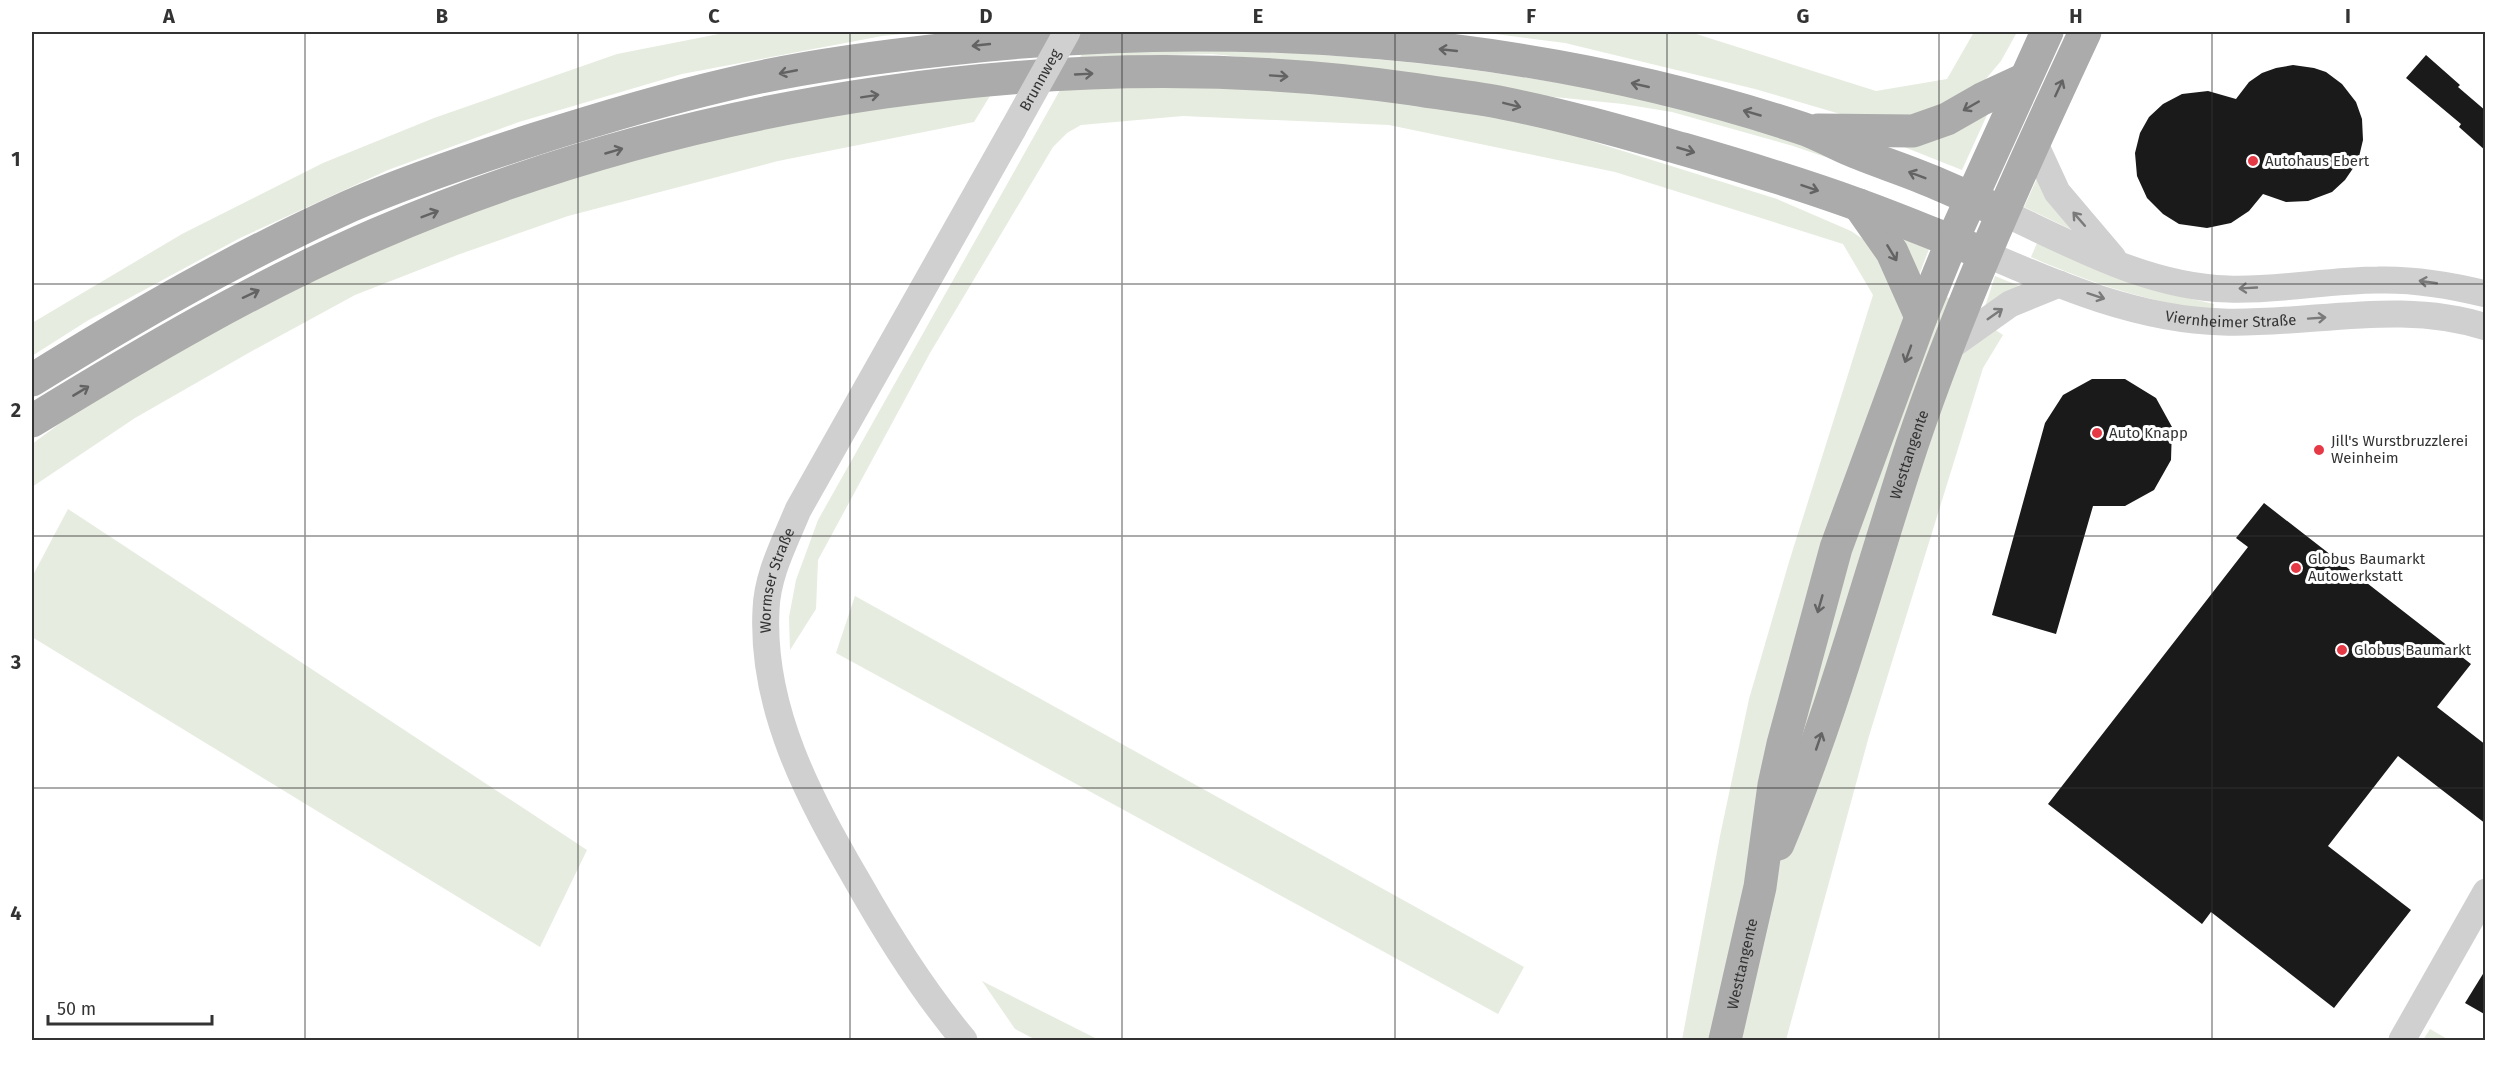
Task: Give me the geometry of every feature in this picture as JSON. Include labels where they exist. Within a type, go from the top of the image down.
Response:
[{"type":"main road","name":"Westtangente","points":[[1725,1041],[1760,888],[1774,785],[1836,548],[1921,317],[1952,241],[2023,80],[2047,32]]},
{"type":"main road","name":"Westtangente","points":[[1760,888],[1804,783],[1827,719],[1912,445],[1984,253],[2085,32]]},
{"type":"main road","points":[[32,380],[207,276],[353,205],[469,161],[606,116],[726,84],[795,70],[1012,42],[1135,35],[1238,35],[1346,40],[1453,50],[1595,75],[1697,98],[1807,129],[1850,150],[2002,212]]},
{"type":"main road","points":[[32,421],[239,300],[375,235],[493,189],[609,152],[722,122],[898,91],[997,79],[1125,72],[1231,72],[1351,81],[1501,102],[1610,129],[1761,172],[1859,205],[1984,253]]},
{"type":"main road","points":[[1807,129],[1913,131],[1947,119],[1982,99],[2023,80]]},
{"type":"main road","points":[[1859,205],[1892,252],[1921,317]]},
{"type":"street","name":"Brunnweg","points":[[1013,129],[1067,32]]},
{"type":"street","name":"Wormser Straße","points":[[964,1041],[891,939],[837,846],[797,767],[779,718],[768,666],[766,608],[775,565],[798,510],[1013,129]]},
{"type":"street","points":[[2034,141],[2057,192],[2118,263]]},
{"type":"street","name":"Viernheimer Straße","points":[[2002,212],[2118,263],[2181,283],[2228,289],[2387,280],[2418,281],[2486,294]]},
{"type":"street","name":"Viernheimer Straße","points":[[1984,253],[2059,284],[2133,308],[2173,316],[2220,322],[2260,323],[2402,312],[2458,318],[2486,327]]},
{"type":"street","points":[[1948,348],[2010,304],[2059,284]]},
{"type":"street","points":[[2402,1041],[2486,892]]},
{"type":"shaded area","points":[[729,32],[925,32],[882,36],[682,74],[519,122],[388,170],[240,238],[87,321],[32,356],[32,323],[182,234],[323,163],[434,118],[617,54]]},
{"type":"shaded area","points":[[1480,32],[1690,32],[1876,91],[1947,79],[1974,32],[2017,32],[2001,61],[1974,93],[1938,115],[1871,123],[1755,89],[1565,43]]},
{"type":"shaded area","points":[[1084,50],[1210,50],[1320,55],[1388,60],[1525,77],[1660,103],[1726,119],[1792,138],[1922,190],[1793,146],[1672,112],[1623,104],[1535,95],[1359,69],[1212,54],[1080,57]]},
{"type":"shaded area","points":[[1253,82],[1487,110],[1546,127],[1777,199],[1851,231],[1916,275],[1895,234],[1929,249],[1919,275],[1942,293],[1958,267],[1947,297],[2003,335],[1983,368],[1869,736],[1786,1040],[1682,1040],[1720,836],[1749,699],[1789,562],[1873,295],[1843,244],[1615,172],[1389,125],[1183,116],[1081,125],[1067,133],[1053,147],[930,353],[818,560],[816,609],[790,650],[789,617],[796,580],[818,520],[1060,90]]},
{"type":"shaded area","points":[[993,91],[974,122],[778,161],[568,216],[460,254],[355,295],[135,418],[32,487],[32,444],[131,371],[233,315],[423,229],[644,151],[821,114]]},
{"type":"shaded area","points":[[1992,104],[1962,170],[1899,145]]},
{"type":"shaded area","points":[[2039,174],[2072,228],[2024,207]]},
{"type":"shaded area","points":[[2037,243],[2161,292],[2214,304],[2213,311],[2142,297],[2076,275],[2031,257]]},
{"type":"shaded area","points":[[1995,276],[2022,287],[1985,307]]},
{"type":"shaded area","points":[[68,509],[587,850],[540,947],[32,637],[32,577]]},
{"type":"shaded area","points":[[855,596],[1524,967],[1498,1014],[836,653]]},
{"type":"shaded area","points":[[982,981],[1099,1040],[1036,1040],[1015,1029]]},
{"type":"shaded area","points":[[2430,1029],[2449,1040],[2423,1040]]},
{"type":"building","points":[[2426,55],[2486,111],[2486,151],[2459,127],[2461,124],[2406,78]]},
{"type":"building","points":[[2293,65],[2326,72],[2342,84],[2356,102],[2362,119],[2363,140],[2358,161],[2345,180],[2332,192],[2308,201],[2286,202],[2263,194],[2249,211],[2231,223],[2207,228],[2179,224],[2163,214],[2147,198],[2137,176],[2135,153],[2140,133],[2149,117],[2163,104],[2182,94],[2208,91],[2236,99],[2249,82],[2262,73]]},
{"type":"building","points":[[2092,379],[2125,379],[2156,398],[2172,427],[2171,460],[2154,490],[2125,506],[2093,506],[2056,634],[1992,615],[2045,423],[2063,395]]},
{"type":"building","points":[[2264,503],[2471,664],[2437,707],[2486,745],[2486,824],[2398,756],[2328,846],[2411,910],[2334,1008],[2211,912],[2202,924],[2048,804],[2248,547],[2236,538]]},
{"type":"building","points":[[2486,969],[2486,1015],[2465,1003]]},
{"type":"place","name":"Autohaus Ebert","points":[[2253,161]]},
{"type":"place","name":"Auto Knapp","points":[[2097,433]]},
{"type":"place","name":"Jill's Wurstbruzzlerei Weinheim","points":[[2319,450]]},
{"type":"place","name":"Globus Baumarkt Autowerkstatt","points":[[2296,568]]},
{"type":"place","name":"Globus Baumarkt","points":[[2342,650]]}]
